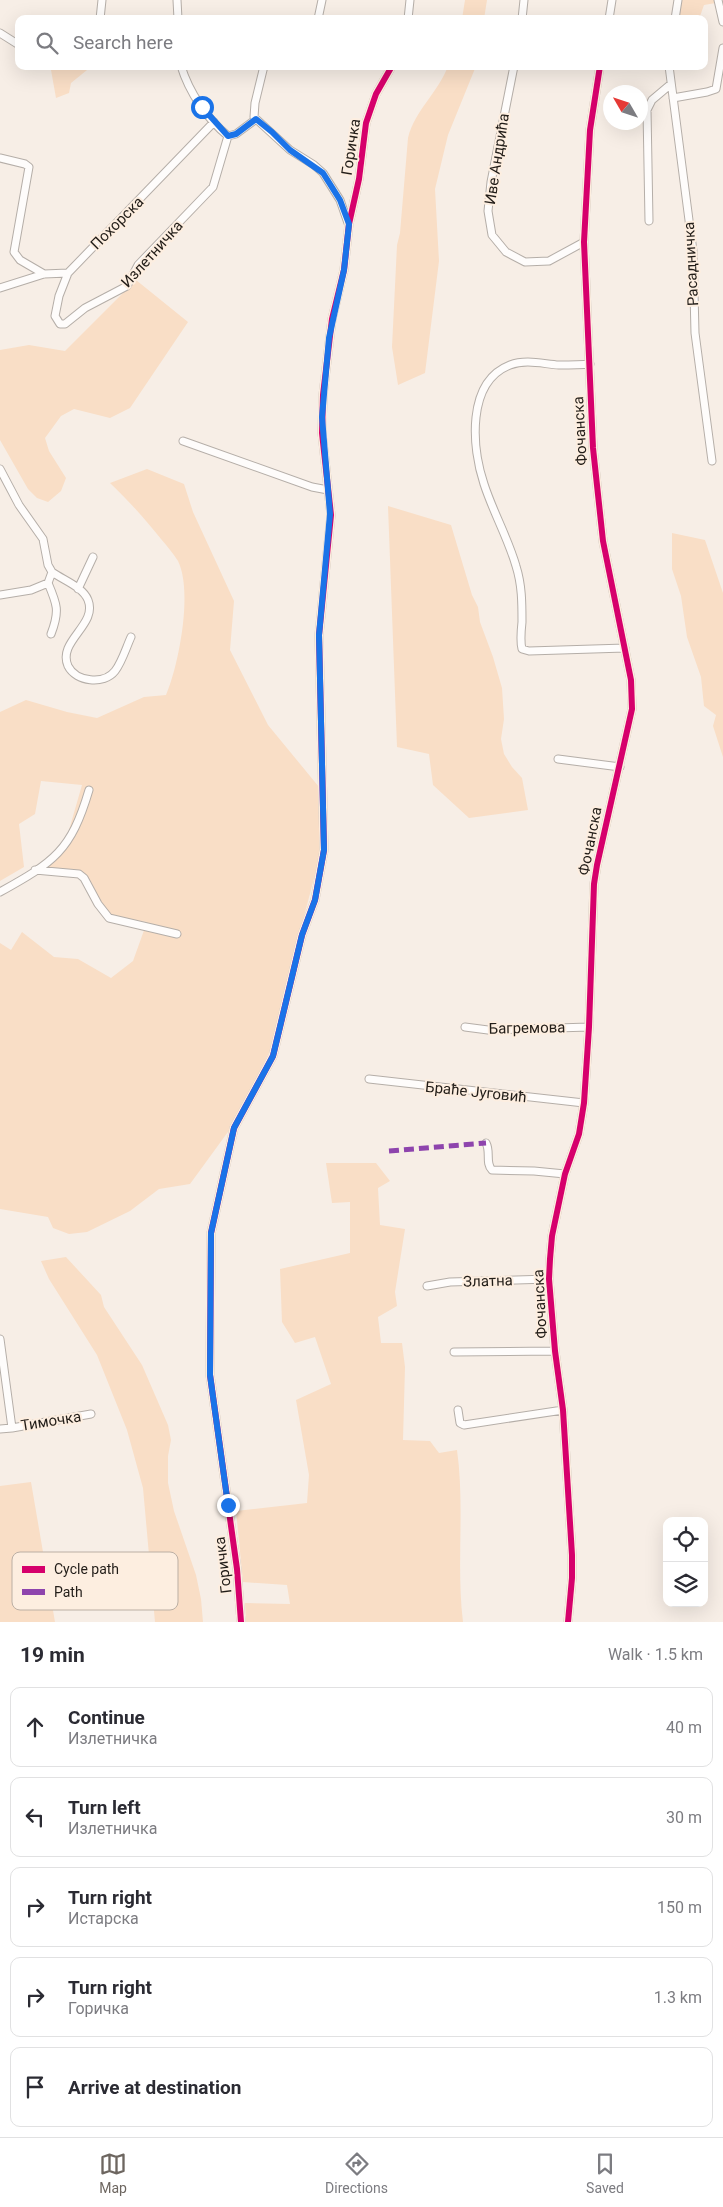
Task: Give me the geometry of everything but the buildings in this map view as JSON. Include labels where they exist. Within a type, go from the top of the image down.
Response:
[{"type":"street","points":[[100,15],[102,0]]},
{"type":"street","points":[[177,0],[178,15]]},
{"type":"street","points":[[319,15],[322,0]]},
{"type":"street","points":[[408,15],[410,0]]},
{"type":"street","points":[[522,15],[524,0]]},
{"type":"street","points":[[610,15],[612,0]]},
{"type":"street","points":[[676,15],[678,0]]},
{"type":"street","points":[[718,0],[723,22]]},
{"type":"street","points":[[0,33],[15,42]]},
{"type":"street","points":[[673,98],[716,89],[723,48]]},
{"type":"street","points":[[183,70],[193,93],[214,122],[228,136],[236,134],[256,119]]},
{"type":"street","points":[[263,70],[255,103],[254,114],[256,119],[290,150],[323,173],[340,200],[349,224]]},
{"type":"street","name":"Горичка","points":[[241,1622],[237,1569],[210,1375],[211,1238],[234,1128],[273,1056],[302,935],[315,900],[324,850],[319,650],[320,620],[330,534],[322,433],[323,395],[332,319],[344,270],[349,224],[366,123],[376,94],[390,70]]},
{"type":"street","name":"Иве Андрића","points":[[513,70],[491,182],[489,217],[492,235],[506,252],[525,262],[549,261],[584,242]]},
{"type":"street","name":"Фочанска","points":[[568,1622],[572,1555],[562,1410],[555,1351],[550,1279],[552,1236],[564,1174],[579,1134],[584,1102],[589,1027],[594,884],[601,839],[620,767],[632,709],[631,680],[612,592],[599,515],[590,364],[584,242],[590,130],[599,70]]},
{"type":"street","name":"Расадничка","points":[[669,70],[693,251],[695,333],[712,461]]},
{"type":"street","points":[[649,221],[646,115],[652,100],[671,84]]},
{"type":"street","name":"Похорска","points":[[68,273],[214,122]]},
{"type":"street","name":"Излетничка","points":[[68,273],[55,310],[55,316],[60,324],[71,322],[85,308],[113,295],[130,283],[138,266],[213,187],[228,136]]},
{"type":"street","points":[[0,158],[18,162],[29,167],[14,252],[20,260],[44,274]]},
{"type":"street","points":[[0,288],[44,274],[68,273]]},
{"type":"street","points":[[590,364],[558,365],[529,362],[510,365],[497,372],[482,391],[477,405],[477,454],[484,484],[519,576],[522,597],[522,649],[529,651],[625,648]]},
{"type":"street","points":[[184,441],[312,487],[328,490]]},
{"type":"street","points":[[0,469],[19,505],[43,539],[48,565],[52,572],[86,595],[90,607],[86,621],[67,652],[68,666],[75,674],[86,679],[111,675],[119,664],[131,637]]},
{"type":"street","points":[[78,589],[93,557]]},
{"type":"street","points":[[51,634],[56,622],[57,606],[48,583],[52,572]]},
{"type":"street","points":[[0,595],[31,590],[48,583]]},
{"type":"street","points":[[558,759],[620,767]]},
{"type":"street","points":[[0,892],[57,855],[70,839],[82,813],[89,790]]},
{"type":"street","points":[[35,870],[79,874],[84,878],[98,904],[109,918],[178,934]]},
{"type":"street","name":"Багремова","points":[[465,1027],[488,1030],[589,1027]]},
{"type":"street","name":"Браће Југовић","points":[[369,1080],[584,1102]]},
{"type":"street","points":[[486,1143],[489,1149],[488,1164],[492,1170],[564,1174]]},
{"type":"street","name":"Златна","points":[[427,1286],[450,1282],[550,1279]]},
{"type":"street","name":"Тимочка","points":[[0,1339],[12,1428]]},
{"type":"street","points":[[454,1352],[555,1351]]},
{"type":"street","points":[[458,1410],[460,1423],[464,1426],[562,1410]]},
{"type":"street","name":"Тимочка","points":[[0,1429],[91,1414]]},
{"type":"shaded area","points":[[465,0],[487,0],[485,15],[463,15]]},
{"type":"shaded area","points":[[681,0],[715,0],[716,3],[704,5],[700,15],[679,15]]},
{"type":"shaded area","points":[[51,70],[87,70],[71,83],[69,93],[56,98]]},
{"type":"shaded area","points":[[446,70],[474,70],[448,135],[435,189],[439,261],[425,373],[398,385],[392,347],[397,245],[400,233],[408,138],[421,110]]},
{"type":"shaded area","points":[[136,280],[188,322],[130,408],[110,418],[74,409],[61,416],[45,438],[49,451],[66,478],[61,491],[48,502],[37,498],[28,489],[0,440],[0,350],[29,345],[65,351]]},
{"type":"shaded area","points":[[147,469],[184,484],[193,512],[234,601],[230,650],[268,725],[319,787],[321,852],[298,939],[275,1041],[233,1125],[190,1184],[159,1189],[130,1211],[87,1232],[69,1234],[53,1228],[48,1217],[0,1209],[0,943],[11,950],[22,932],[54,957],[78,959],[111,978],[133,961],[147,922],[109,916],[82,872],[44,867],[67,837],[82,785],[41,781],[35,814],[19,824],[24,867],[0,881],[0,712],[26,700],[67,712],[97,718],[144,697],[166,695],[175,666],[182,628],[184,590],[182,574],[178,561],[170,550],[137,510],[110,483]]},
{"type":"shaded area","points":[[388,506],[451,525],[502,688],[504,719],[501,739],[504,754],[522,778],[528,810],[469,818],[433,785],[429,754],[397,747]]},
{"type":"shaded area","points":[[672,533],[705,540],[723,593],[723,757],[713,726],[716,715],[704,706],[701,677],[687,637],[681,596],[672,569]]},
{"type":"shaded area","points":[[326,1163],[376,1163],[390,1181],[378,1188],[380,1225],[405,1229],[395,1292],[397,1306],[378,1317],[381,1343],[402,1343],[405,1367],[403,1440],[430,1441],[439,1453],[457,1450],[463,1622],[246,1622],[245,1603],[290,1604],[287,1585],[243,1582],[236,1511],[307,1503],[309,1475],[296,1400],[331,1384],[315,1337],[295,1343],[282,1322],[280,1269],[350,1253],[350,1202],[332,1203]]},
{"type":"shaded area","points":[[66,1257],[101,1295],[104,1307],[142,1365],[168,1425],[171,1440],[168,1456],[168,1483],[174,1511],[196,1575],[203,1622],[155,1622],[154,1610],[178,1610],[178,1552],[149,1552],[143,1488],[127,1430],[97,1355],[49,1279],[41,1261]]},
{"type":"shaded area","points":[[31,1482],[43,1552],[12,1552],[12,1610],[53,1610],[55,1622],[0,1622],[0,1486]]},
{"type":"marked path","points":[[389,1151],[486,1143]]},
{"type":"cycle path","points":[[241,1622],[237,1569],[210,1375],[211,1233],[234,1128],[273,1056],[302,935],[315,900],[324,850],[319,635],[331,515],[322,433],[323,395],[332,319],[344,270],[349,224],[359,179],[366,123],[376,94],[390,70]]},
{"type":"cycle path","points":[[568,1622],[572,1555],[563,1410],[555,1351],[549,1279],[550,1259],[552,1236],[565,1174],[579,1134],[584,1103],[589,1027],[594,884],[632,709],[631,680],[603,541],[593,448],[584,242],[590,130],[599,70]]},
{"type":"route","points":[[202,107],[225,134],[230,137],[256,119],[268,128],[294,154],[314,165],[323,173],[340,200],[349,224],[344,270],[329,338],[322,417],[330,514],[330,534],[321,603],[318,666],[324,781],[324,850],[315,900],[308,915],[289,983],[273,1056],[251,1100],[234,1128],[211,1233],[210,1375],[228,1505]]}]
